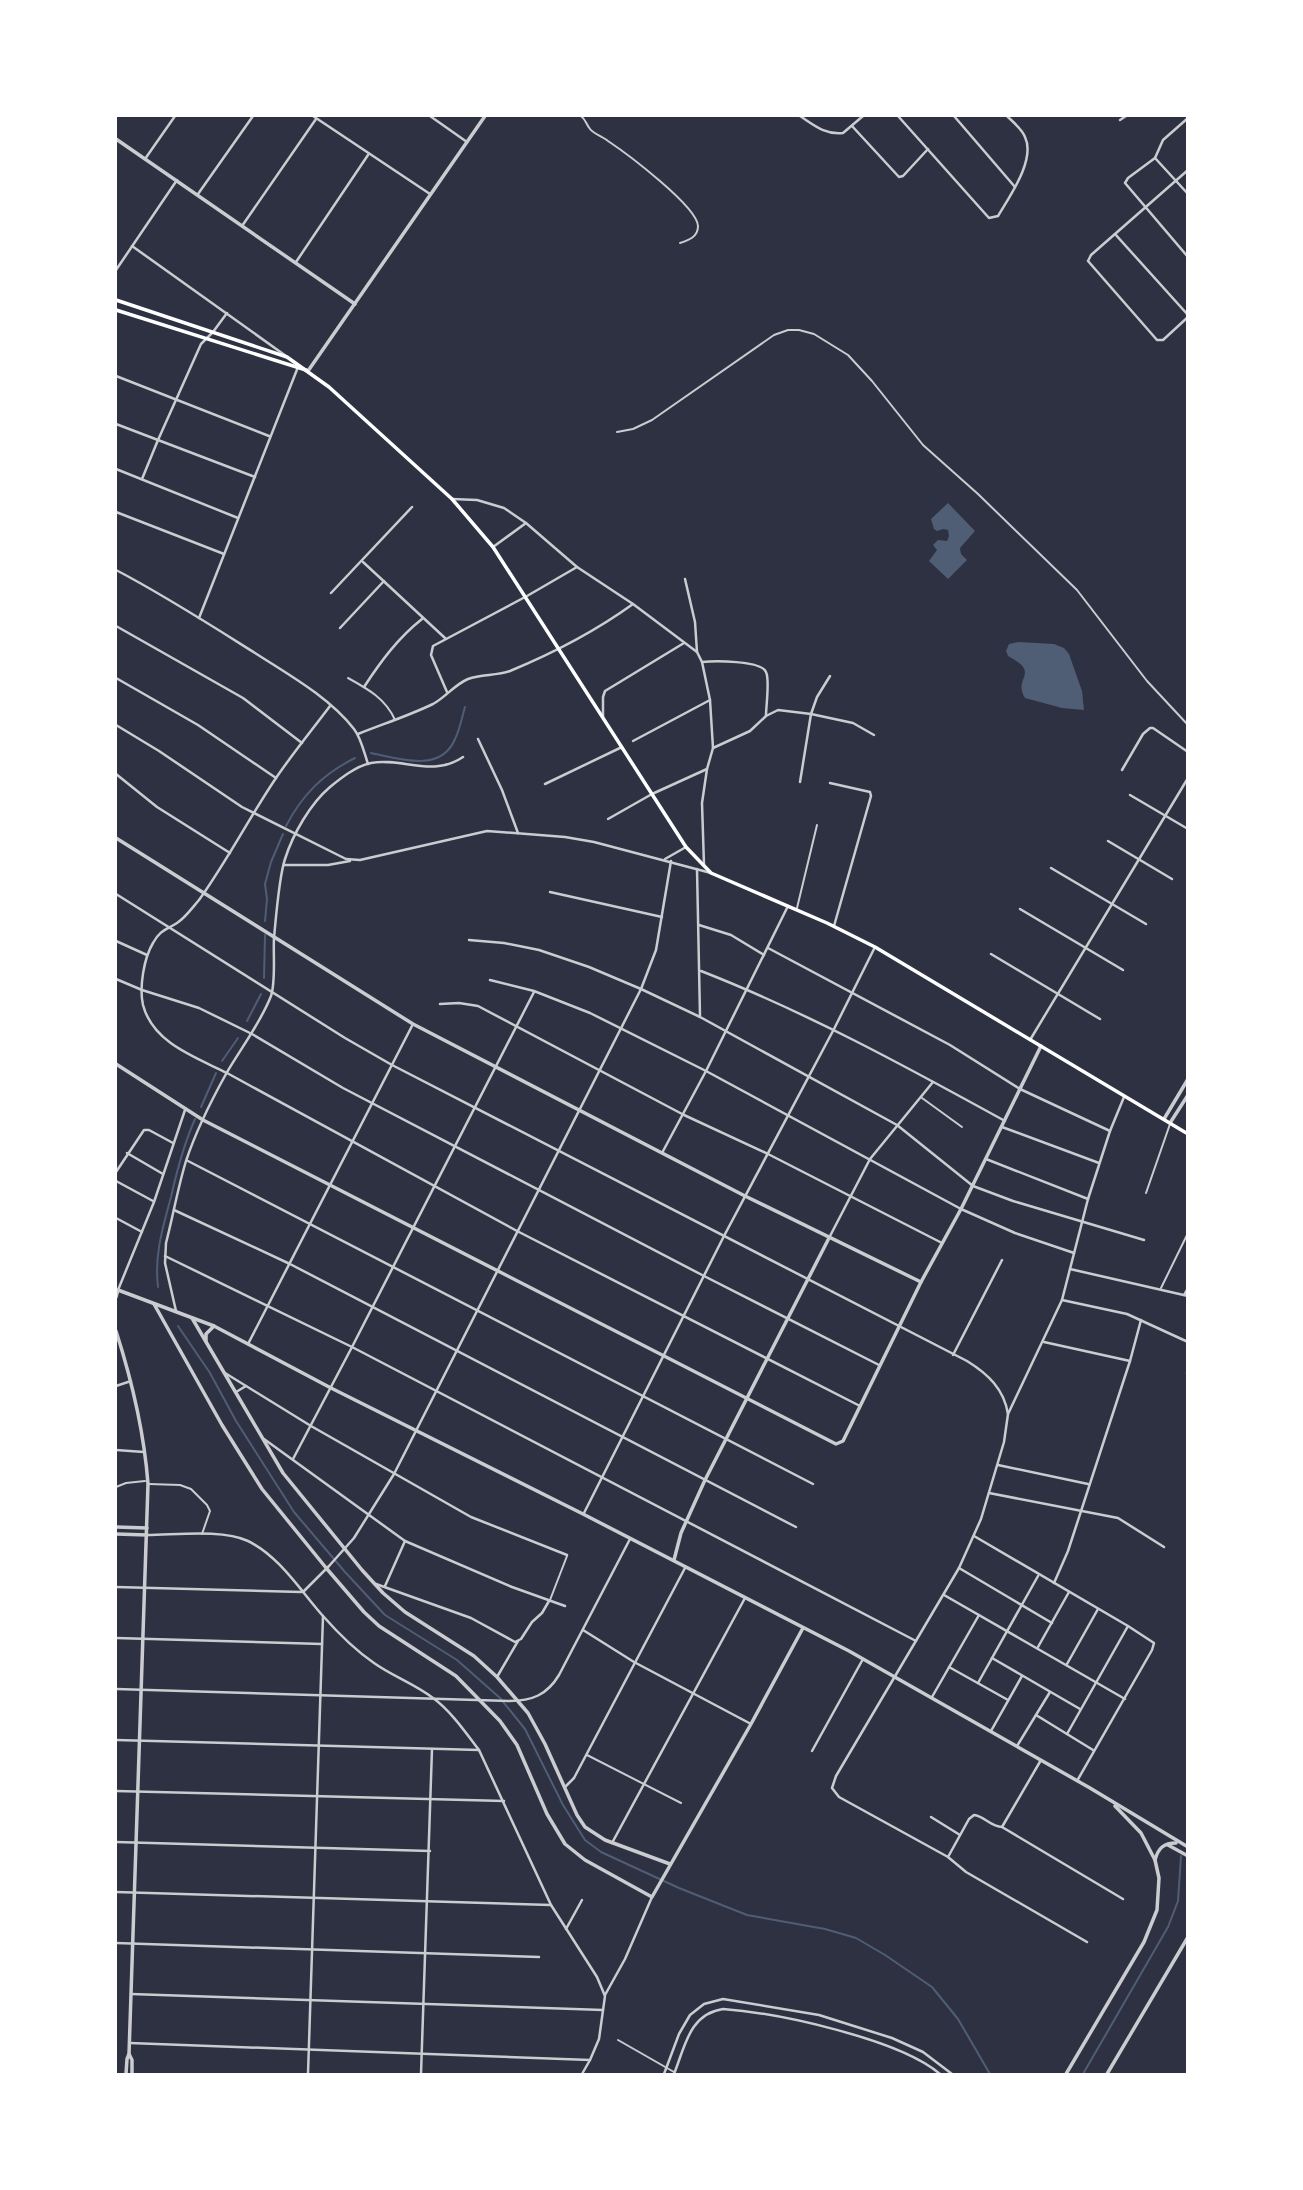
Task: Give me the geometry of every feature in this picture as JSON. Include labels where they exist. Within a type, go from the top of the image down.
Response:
[{"type":"main road","points":[[116,300],[287,357],[298,366]]},
{"type":"main road","points":[[116,310],[308,371],[330,387],[452,499],[493,547],[686,847],[711,873],[834,926],[874,947],[1188,1134]]},
{"type":"street","points":[[145,159],[175,116]]},
{"type":"street","points":[[198,194],[253,116]]},
{"type":"street","points":[[430,116],[467,142]]},
{"type":"street","points":[[308,371],[485,116]]},
{"type":"street","points":[[800,116],[825,132],[833,133],[843,133],[863,116]]},
{"type":"street","points":[[898,116],[989,218],[998,216],[1027,159],[1025,135],[1007,116]]},
{"type":"street","points":[[954,116],[1015,187]]},
{"type":"street","points":[[1120,120],[1126,116]]},
{"type":"street","points":[[242,226],[314,117],[430,194]]},
{"type":"street","points":[[1188,118],[1163,140],[1155,158],[1128,178],[1126,186],[1188,257]]},
{"type":"street","points":[[852,126],[896,176],[903,176],[929,149]]},
{"type":"street","points":[[116,139],[355,304]]},
{"type":"street","points":[[296,262],[369,154]]},
{"type":"street","points":[[1155,158],[1188,194]]},
{"type":"street","points":[[1115,234],[1188,316],[1163,340],[1154,338],[1088,264],[1091,256],[1115,234],[1188,170]]},
{"type":"street","points":[[116,270],[177,180]]},
{"type":"street","points":[[132,246],[287,357]]},
{"type":"street","points":[[142,479],[204,339],[213,332],[227,313]]},
{"type":"street","points":[[199,618],[298,366]]},
{"type":"street","points":[[116,376],[271,436]]},
{"type":"street","points":[[116,424],[255,477]]},
{"type":"street","points":[[116,469],[238,517]]},
{"type":"street","points":[[452,499],[478,500],[504,508],[526,523],[577,567],[633,604],[697,652]]},
{"type":"street","points":[[331,593],[412,507]]},
{"type":"street","points":[[116,512],[224,554]]},
{"type":"street","points":[[493,547],[526,523]]},
{"type":"street","points":[[362,561],[445,638]]},
{"type":"street","points":[[447,692],[430,652],[433,646],[527,597],[577,567]]},
{"type":"street","points":[[116,570],[199,618],[295,679],[330,706],[358,734],[369,764]]},
{"type":"street","points":[[685,579],[695,622],[697,652],[702,662],[710,700],[713,748],[702,803],[704,866]]},
{"type":"street","points":[[340,628],[384,581]]},
{"type":"street","points":[[358,734],[435,702],[470,679],[507,672],[558,648],[633,604]]},
{"type":"street","points":[[364,687],[386,654],[422,619]]},
{"type":"street","points":[[116,626],[243,698],[302,743]]},
{"type":"street","points":[[603,717],[603,697],[606,691],[684,643]]},
{"type":"street","points":[[702,662],[756,665],[766,671],[766,716]]},
{"type":"street","points":[[800,782],[811,714],[817,697],[830,676]]},
{"type":"street","points":[[116,678],[198,725],[276,778]]},
{"type":"street","points":[[633,741],[710,700]]},
{"type":"street","points":[[330,706],[276,778],[204,892],[184,918],[168,926],[153,942],[147,955],[142,990],[148,1019],[161,1035],[180,1050],[517,1231],[860,1405]]},
{"type":"street","points":[[713,748],[750,731],[766,716],[784,709],[853,723],[874,735]]},
{"type":"street","points":[[116,724],[254,814],[335,855],[353,861]]},
{"type":"street","points":[[1122,770],[1143,734],[1150,728],[1188,752]]},
{"type":"street","points":[[478,739],[502,790],[518,833]]},
{"type":"street","points":[[545,784],[622,747]]},
{"type":"street","points":[[176,1311],[165,1256],[186,1160],[227,1073],[252,1034],[272,993],[274,936],[284,865],[296,835],[326,790],[338,780],[369,764],[443,766],[453,764],[463,757]]},
{"type":"street","points":[[608,819],[652,794],[707,769]]},
{"type":"street","points":[[116,774],[157,807],[230,853]]},
{"type":"street","points":[[1030,1040],[1188,778]]},
{"type":"street","points":[[830,783],[870,792],[872,796],[834,926]]},
{"type":"street","points":[[1130,795],[1188,830]]},
{"type":"street","points":[[284,865],[328,865],[353,861],[487,831],[584,840],[711,873]]},
{"type":"street","points":[[116,838],[413,1024],[745,1196],[922,1282]]},
{"type":"street","points":[[1108,841],[1172,879]]},
{"type":"street","points":[[665,859],[686,847]]},
{"type":"street","points":[[694,857],[704,853]]},
{"type":"street","points":[[116,1587],[303,1592],[341,1554],[394,1474],[417,1431],[641,989],[656,950],[671,861]]},
{"type":"street","points":[[1051,868],[1146,924]]},
{"type":"street","points":[[696,869],[701,971],[700,1017]]},
{"type":"street","points":[[550,892],[662,918]]},
{"type":"street","points":[[116,894],[272,993],[393,1065],[979,1369],[989,1377],[1003,1396],[1008,1414]]},
{"type":"street","points":[[662,1153],[684,1115],[788,906]]},
{"type":"street","points":[[1020,909],[1123,970]]},
{"type":"street","points":[[699,925],[731,935],[764,955]]},
{"type":"street","points":[[469,940],[539,950],[641,989],[700,1017],[897,1125],[973,1186],[1144,1240]]},
{"type":"street","points":[[116,941],[147,955]]},
{"type":"street","points":[[583,1514],[874,947]]},
{"type":"street","points":[[768,948],[950,1045],[1020,1089],[1110,1131]]},
{"type":"street","points":[[991,954],[1100,1018]]},
{"type":"street","points":[[701,971],[834,1029],[1005,1121]]},
{"type":"street","points":[[116,979],[199,1009],[252,1034],[297,1062],[454,1146],[879,1365]]},
{"type":"street","points":[[490,981],[534,991],[621,1027],[961,1209],[1015,1233],[1074,1253]]},
{"type":"street","points":[[293,1459],[534,991]]},
{"type":"street","points":[[440,1004],[478,1006],[684,1115],[768,1154],[942,1243]]},
{"type":"street","points":[[248,1344],[413,1024]]},
{"type":"street","points":[[116,1064],[185,1110],[330,1187],[838,1444],[842,1441],[973,1186],[1041,1046]]},
{"type":"street","points":[[1164,1119],[1188,1079]]},
{"type":"street","points":[[674,1560],[686,1522],[705,1480],[870,1159],[933,1082]]},
{"type":"street","points":[[1170,1123],[1188,1095]]},
{"type":"street","points":[[1087,1942],[966,1872],[948,1857],[839,1797],[832,1788],[836,1776],[944,1595],[974,1536],[998,1465],[1008,1414],[1062,1300],[1087,1199],[1124,1097]]},
{"type":"street","points":[[116,1297],[154,1202],[185,1110]]},
{"type":"street","points":[[1002,1127],[1099,1163]]},
{"type":"street","points":[[116,1172],[144,1130],[174,1143]]},
{"type":"street","points":[[127,1153],[163,1174]]},
{"type":"street","points":[[986,1159],[1087,1199]]},
{"type":"street","points":[[186,1160],[813,1484]]},
{"type":"street","points":[[116,1181],[154,1202]]},
{"type":"street","points":[[174,1210],[290,1264],[796,1527]]},
{"type":"street","points":[[116,1218],[142,1232]]},
{"type":"street","points":[[165,1256],[352,1347],[916,1641]]},
{"type":"street","points":[[953,1355],[1002,1260]]},
{"type":"street","points":[[1070,1269],[1186,1295],[1188,1288]]},
{"type":"street","points":[[118,1290],[214,1326],[331,1388],[674,1560],[863,1659],[1188,1847]]},
{"type":"street","points":[[1062,1300],[1126,1314],[1188,1342]]},
{"type":"street","points":[[153,1303],[222,1425],[262,1489],[364,1612],[379,1626],[443,1667],[483,1700],[517,1745],[547,1814],[565,1844],[585,1860],[652,1897]]},
{"type":"street","points":[[191,1316],[295,1489],[373,1583],[394,1603],[460,1646],[497,1677],[518,1701],[536,1726],[580,1821],[597,1836],[670,1864]]},
{"type":"street","points":[[1054,1583],[1068,1551],[1141,1320]]},
{"type":"street","points":[[206,1343],[206,1334],[214,1326]]},
{"type":"street","points":[[116,1331],[131,1381],[148,1482],[130,2043],[126,2074]]},
{"type":"street","points":[[1044,1342],[1130,1361]]},
{"type":"street","points":[[224,1372],[311,1426],[471,1517],[567,1555]]},
{"type":"street","points":[[116,1386],[131,1381]]},
{"type":"street","points":[[236,1392],[246,1385]]},
{"type":"street","points":[[262,1438],[405,1541],[565,1606]]},
{"type":"street","points":[[116,1450],[145,1452]]},
{"type":"street","points":[[998,1465],[1088,1485]]},
{"type":"street","points":[[989,1493],[1118,1518],[1164,1548]]},
{"type":"street","points":[[116,1527],[147,1528]]},
{"type":"street","points":[[116,1534],[224,1535],[246,1540],[270,1557],[354,1647],[375,1664],[434,1698],[479,1750],[551,1905],[597,1977],[605,1996]]},
{"type":"street","points":[[974,1536],[1154,1643],[1077,1781]]},
{"type":"street","points":[[116,1689],[509,1701],[537,1698],[552,1686],[630,1539]]},
{"type":"street","points":[[385,1586],[405,1541]]},
{"type":"street","points":[[565,1787],[572,1782],[685,1568]]},
{"type":"street","points":[[959,1568],[1052,1623]]},
{"type":"street","points":[[978,1683],[1039,1574]]},
{"type":"street","points":[[373,1583],[471,1618],[512,1641],[518,1641]]},
{"type":"street","points":[[394,1603],[399,1592]]},
{"type":"street","points":[[1037,1648],[1069,1592]]},
{"type":"street","points":[[944,1595],[1125,1699]]},
{"type":"street","points":[[612,1843],[745,1598]]},
{"type":"street","points":[[497,1677],[531,1622],[542,1614],[549,1601]]},
{"type":"street","points":[[1067,1665],[1098,1609]]},
{"type":"street","points":[[931,1697],[979,1615]]},
{"type":"street","points":[[308,2074],[323,1616]]},
{"type":"street","points":[[1067,1734],[1128,1626]]},
{"type":"street","points":[[582,2074],[599,2039],[605,1996],[625,1959],[652,1897],[803,1628]]},
{"type":"street","points":[[583,1630],[634,1662],[751,1724]]},
{"type":"street","points":[[116,1638],[322,1644]]},
{"type":"street","points":[[992,1658],[1081,1709]]},
{"type":"street","points":[[812,1751],[863,1659]]},
{"type":"street","points":[[949,1667],[1008,1700]]},
{"type":"street","points":[[991,1732],[1022,1676]]},
{"type":"street","points":[[1017,1746],[1050,1692]]},
{"type":"street","points":[[1036,1716],[1094,1750]]},
{"type":"street","points":[[116,1740],[479,1750]]},
{"type":"street","points":[[421,2074],[432,1749]]},
{"type":"street","points":[[1002,1827],[1041,1760]]},
{"type":"street","points":[[116,1791],[503,1801]]},
{"type":"street","points":[[1066,2074],[1151,1929],[1159,1899],[1159,1878],[1155,1860],[1141,1833],[1109,1800]]},
{"type":"street","points":[[948,1857],[969,1819],[975,1815],[1002,1827],[1123,1899]]},
{"type":"street","points":[[931,1816],[960,1835]]},
{"type":"street","points":[[116,1842],[430,1851]]},
{"type":"street","points":[[1155,1860],[1157,1851],[1166,1844],[1178,1843]]},
{"type":"street","points":[[1166,1844],[1188,1856]]},
{"type":"street","points":[[116,1892],[551,1905]]},
{"type":"street","points":[[566,1929],[582,1900]]},
{"type":"street","points":[[1107,2074],[1188,1937]]},
{"type":"street","points":[[116,1943],[538,1956]]},
{"type":"street","points":[[131,1994],[603,2010]]},
{"type":"street","points":[[664,2074],[684,2024],[696,2010],[712,2001],[723,1999],[819,2015],[857,2027],[909,2045],[936,2060],[952,2074]]},
{"type":"street","points":[[754,2013],[755,2004]]},
{"type":"street","points":[[675,2073],[689,2033],[701,2017],[714,2010],[723,2009],[817,2025],[854,2036],[905,2053],[940,2074]]},
{"type":"street","points":[[784,2019],[786,2009]]},
{"type":"street","points":[[854,2036],[857,2027]]},
{"type":"street","points":[[130,2043],[590,2060]]},
{"type":"street","points":[[905,2053],[909,2045]]},
{"type":"street","points":[[129,2054],[132,2074]]},
{"type":"lane","points":[[581,116],[590,130],[659,180],[690,210],[698,229],[693,238],[680,243]]},
{"type":"lane","points":[[617,432],[633,429],[652,420],[774,335],[788,330],[814,334],[848,355],[923,445],[1077,590],[1147,681],[1188,725]]},
{"type":"lane","points":[[348,678],[377,695],[396,720]]},
{"type":"lane","points":[[796,909],[817,825]]},
{"type":"lane","points":[[921,1098],[962,1127]]},
{"type":"lane","points":[[1146,1193],[1170,1123]]},
{"type":"lane","points":[[1161,1288],[1188,1233]]},
{"type":"lane","points":[[116,1487],[126,1483],[148,1482],[171,1483],[191,1489],[210,1511],[202,1535]]},
{"type":"lane","points":[[549,1601],[567,1555]]},
{"type":"lane","points":[[586,1754],[681,1803]]},
{"type":"lane","points":[[618,2040],[675,2073]]},
{"type":"water","points":[[948,503],[975,531],[960,548],[961,554],[967,560],[948,579],[929,561],[937,550],[933,545],[938,540],[947,541],[949,536],[948,530],[934,529],[931,519]]},
{"type":"water","points":[[1009,644],[1054,644],[1064,648],[1069,654],[1082,691],[1084,710],[1062,708],[1025,698],[1022,691],[1025,672],[1023,667],[1008,656],[1006,651]]},
{"type":"waterway","points":[[371,753],[419,761],[440,756],[449,750],[455,739],[465,707]]},
{"type":"waterway","points":[[286,826],[315,786],[355,758]]},
{"type":"waterway","points":[[265,921],[265,884],[283,834]]},
{"type":"waterway","points":[[264,978],[265,935]]},
{"type":"waterway","points":[[247,1021],[261,994]]},
{"type":"waterway","points":[[222,1061],[238,1038]]},
{"type":"waterway","points":[[201,1107],[216,1073]]},
{"type":"waterway","points":[[158,1287],[157,1264],[162,1230],[181,1157],[195,1119]]},
{"type":"waterway","points":[[178,1326],[210,1373],[236,1421],[294,1512],[385,1615],[457,1660],[500,1698],[525,1729],[563,1805],[585,1840],[601,1852],[679,1888],[747,1915],[825,1929],[856,1938],[932,1987],[958,2019],[990,2074]]},
{"type":"waterway","points":[[1083,2074],[1168,1927],[1178,1901],[1181,1856]]}]
